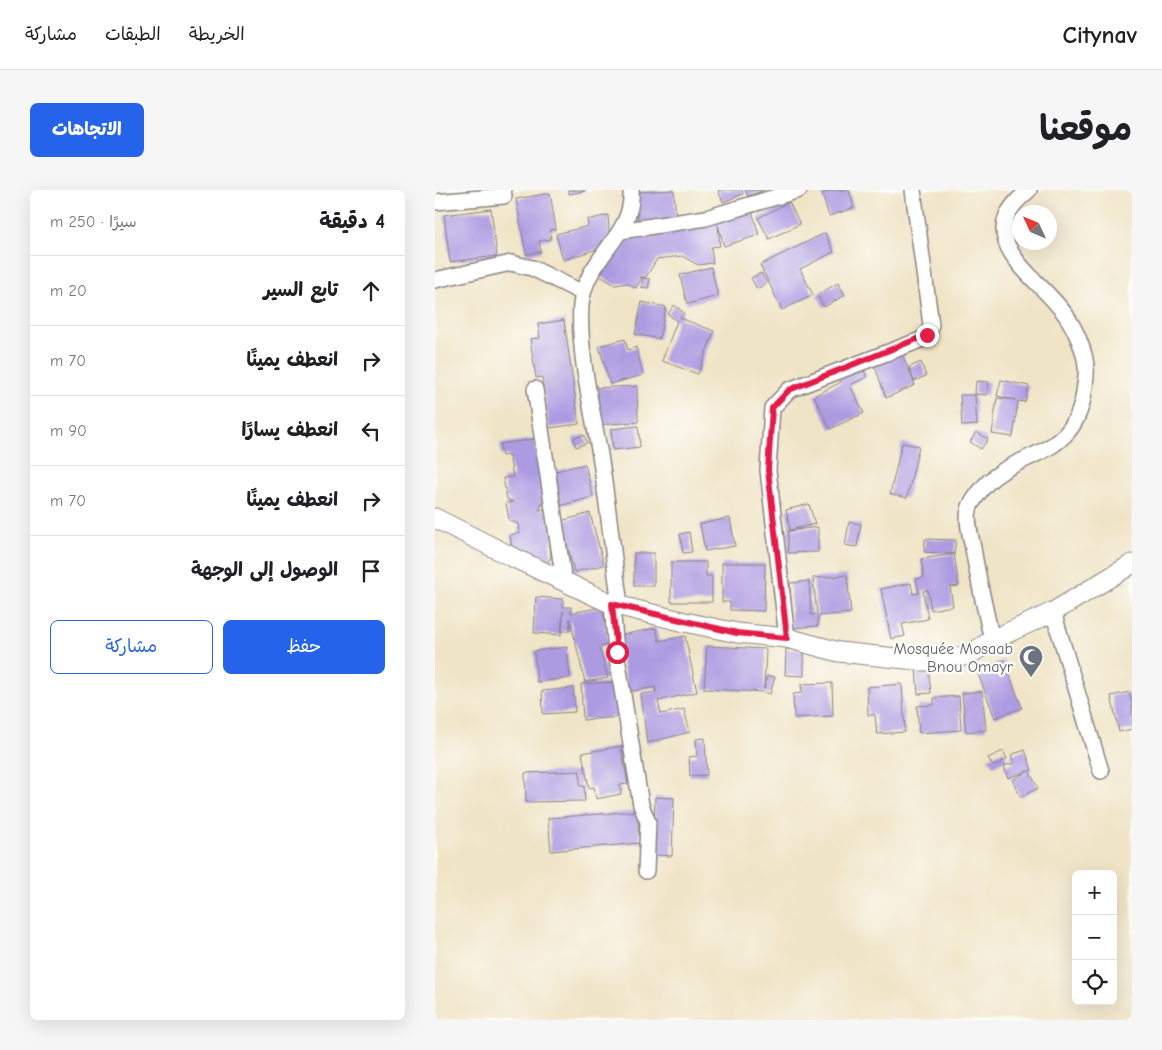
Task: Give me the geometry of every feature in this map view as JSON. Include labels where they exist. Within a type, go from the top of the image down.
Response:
[{"type":"street","points":[[435,202],[504,196],[503,190]]},
{"type":"street","points":[[631,190],[629,213],[620,231],[589,273],[583,293],[581,334],[616,604],[617,652],[641,804],[648,822],[646,871]]},
{"type":"street","points":[[620,231],[706,218],[799,190]]},
{"type":"street","points":[[787,638],[768,470],[772,408],[789,390],[923,338],[929,333],[931,325],[913,190]]},
{"type":"street","points":[[992,640],[976,564],[968,511],[979,492],[991,480],[1048,449],[1067,435],[1082,407],[1086,382],[1086,365],[1067,316],[1033,281],[1011,252],[1005,239],[1004,225],[1008,215],[1017,200],[1029,190]]},
{"type":"street","points":[[435,280],[511,262],[532,268],[583,293]]},
{"type":"street","points":[[535,389],[564,582]]},
{"type":"street","points":[[435,518],[564,582],[616,604],[737,633],[787,638],[839,652],[925,661],[957,658],[972,653],[992,640],[1053,612],[1132,564]]},
{"type":"street","points":[[1053,612],[1101,771]]},
{"type":"building","points":[[568,190],[585,190],[585,191],[569,194]]},
{"type":"building","points":[[674,190],[676,222],[638,224],[637,192]]},
{"type":"building","points":[[718,190],[742,190],[743,194],[723,202]]},
{"type":"building","points":[[745,190],[764,190],[748,196]]},
{"type":"building","points":[[833,190],[849,190],[854,208],[829,216],[822,194]]},
{"type":"building","points":[[550,193],[556,229],[550,230],[551,239],[539,241],[541,252],[526,254],[516,199]]},
{"type":"building","points":[[789,202],[800,224],[769,239],[758,218]]},
{"type":"building","points":[[751,208],[759,235],[724,246],[718,225],[720,246],[711,247],[713,263],[698,265],[682,256],[657,259],[646,277],[640,277],[642,278],[636,288],[627,283],[615,285],[600,276],[626,233]]},
{"type":"building","points":[[491,209],[497,256],[450,262],[444,215]]},
{"type":"building","points":[[608,215],[610,245],[563,260],[556,234],[588,226],[587,220]]},
{"type":"building","points":[[825,233],[834,252],[800,269],[813,295],[782,310],[760,265]]},
{"type":"building","points":[[711,267],[718,296],[687,304],[680,275]]},
{"type":"building","points":[[761,273],[767,283],[757,289],[751,278]]},
{"type":"building","points":[[643,278],[650,279],[648,288],[641,287]]},
{"type":"building","points":[[838,283],[845,295],[824,307],[817,295]]},
{"type":"building","points":[[642,302],[666,307],[659,339],[635,334]]},
{"type":"building","points":[[674,305],[684,313],[680,318],[714,331],[698,374],[662,361],[677,321],[668,314]]},
{"type":"building","points":[[564,320],[579,424],[549,428],[542,377],[536,378],[530,339],[540,338],[538,324]]},
{"type":"building","points":[[625,339],[628,350],[636,347],[643,375],[610,384],[599,346]]},
{"type":"building","points":[[900,349],[915,385],[886,398],[873,361]]},
{"type":"building","points":[[921,362],[926,376],[914,381],[909,367]]},
{"type":"building","points":[[861,364],[867,377],[850,385],[864,413],[830,429],[814,396],[841,382],[837,375]]},
{"type":"building","points":[[1001,380],[1029,386],[1025,402],[1018,401],[1013,437],[992,434],[997,398],[1015,400],[997,396]]},
{"type":"building","points":[[976,381],[989,382],[987,395],[975,394]]},
{"type":"building","points":[[637,386],[638,422],[596,425],[594,388]]},
{"type":"building","points":[[960,395],[975,395],[977,425],[962,426]]},
{"type":"building","points":[[638,426],[640,447],[613,450],[611,429]]},
{"type":"building","points":[[976,432],[988,439],[981,449],[970,442]]},
{"type":"building","points":[[584,435],[587,443],[576,447],[573,438]]},
{"type":"building","points":[[534,439],[545,497],[539,510],[549,508],[554,536],[550,545],[551,556],[547,564],[512,548],[510,535],[519,533],[518,524],[509,520],[506,503],[513,502],[507,499],[503,478],[513,477],[509,455],[502,456],[500,444]]},
{"type":"building","points":[[902,443],[919,446],[907,498],[890,494]]},
{"type":"building","points":[[585,464],[593,497],[560,506],[551,472]]},
{"type":"building","points":[[809,504],[815,524],[790,530],[786,510]]},
{"type":"building","points":[[590,513],[604,565],[574,572],[561,521]]},
{"type":"building","points":[[730,518],[735,546],[705,551],[700,524]]},
{"type":"building","points":[[849,522],[861,524],[857,547],[845,545]]},
{"type":"building","points":[[818,527],[818,552],[788,553],[788,531]]},
{"type":"building","points":[[689,532],[692,552],[683,553],[680,534]]},
{"type":"building","points":[[925,539],[956,540],[954,554],[924,552]]},
{"type":"building","points":[[634,553],[654,553],[654,586],[634,586]]},
{"type":"building","points":[[954,554],[959,586],[950,587],[953,606],[931,610],[928,590],[923,591],[928,619],[902,624],[905,636],[891,639],[881,589],[911,583],[913,594],[919,593],[916,579],[924,577],[921,559]]},
{"type":"building","points":[[671,562],[706,562],[706,576],[712,576],[712,602],[671,602]]},
{"type":"building","points":[[722,563],[765,563],[764,611],[730,610],[730,602],[722,602]]},
{"type":"building","points":[[847,575],[851,613],[818,616],[818,626],[792,628],[790,583],[809,581],[811,615],[817,614],[813,578]]},
{"type":"building","points":[[536,597],[563,599],[563,607],[571,607],[571,613],[602,607],[609,645],[599,647],[608,678],[585,682],[570,619],[570,631],[562,631],[563,611],[561,635],[534,633]]},
{"type":"building","points":[[656,628],[659,641],[685,636],[697,692],[658,701],[661,714],[684,709],[690,732],[647,743],[641,694],[656,692],[655,687],[628,692],[617,636]]},
{"type":"building","points":[[707,646],[766,649],[764,689],[767,676],[775,677],[770,694],[704,689]]},
{"type":"building","points":[[567,647],[570,678],[537,682],[534,651]]},
{"type":"building","points":[[786,649],[804,650],[804,676],[785,675]]},
{"type":"building","points":[[1004,660],[1022,708],[995,718],[977,671]]},
{"type":"building","points":[[928,665],[931,693],[918,694],[916,667]]},
{"type":"building","points":[[616,682],[618,717],[583,720],[581,684]]},
{"type":"building","points":[[832,683],[833,716],[794,718],[793,694],[802,693],[801,684]]},
{"type":"building","points":[[902,684],[905,732],[877,734],[875,715],[868,715],[867,687]]},
{"type":"building","points":[[573,688],[575,712],[543,714],[542,691]]},
{"type":"building","points":[[982,691],[986,730],[966,732],[962,693]]},
{"type":"building","points":[[1129,692],[1132,704],[1132,729],[1119,732],[1111,696]]},
{"type":"building","points":[[959,696],[961,730],[919,733],[917,706],[934,705],[934,698]]},
{"type":"building","points":[[705,738],[707,775],[690,776],[689,757],[697,756],[696,739]]},
{"type":"building","points":[[621,746],[628,784],[620,785],[621,794],[596,799],[594,787],[589,788],[582,753]]},
{"type":"building","points":[[1025,750],[1032,770],[1029,771],[1038,788],[1021,797],[1012,780],[1028,771],[1008,778],[1004,766],[1014,763],[1011,755]]},
{"type":"building","points":[[1003,751],[1007,759],[993,766],[988,758]]},
{"type":"building","points":[[580,771],[580,786],[584,786],[585,801],[526,802],[525,773]]},
{"type":"building","points":[[655,797],[674,798],[672,856],[653,855]]},
{"type":"building","points":[[637,811],[640,843],[551,851],[548,818]]},
{"type":"place","name":"Mosquée Mosaab Bnou Omayr","points":[[1031,678]]},
{"type":"route","points":[[617,652],[612,604],[737,633],[787,638],[768,470],[772,408],[777,400],[789,390],[927,335]]}]
